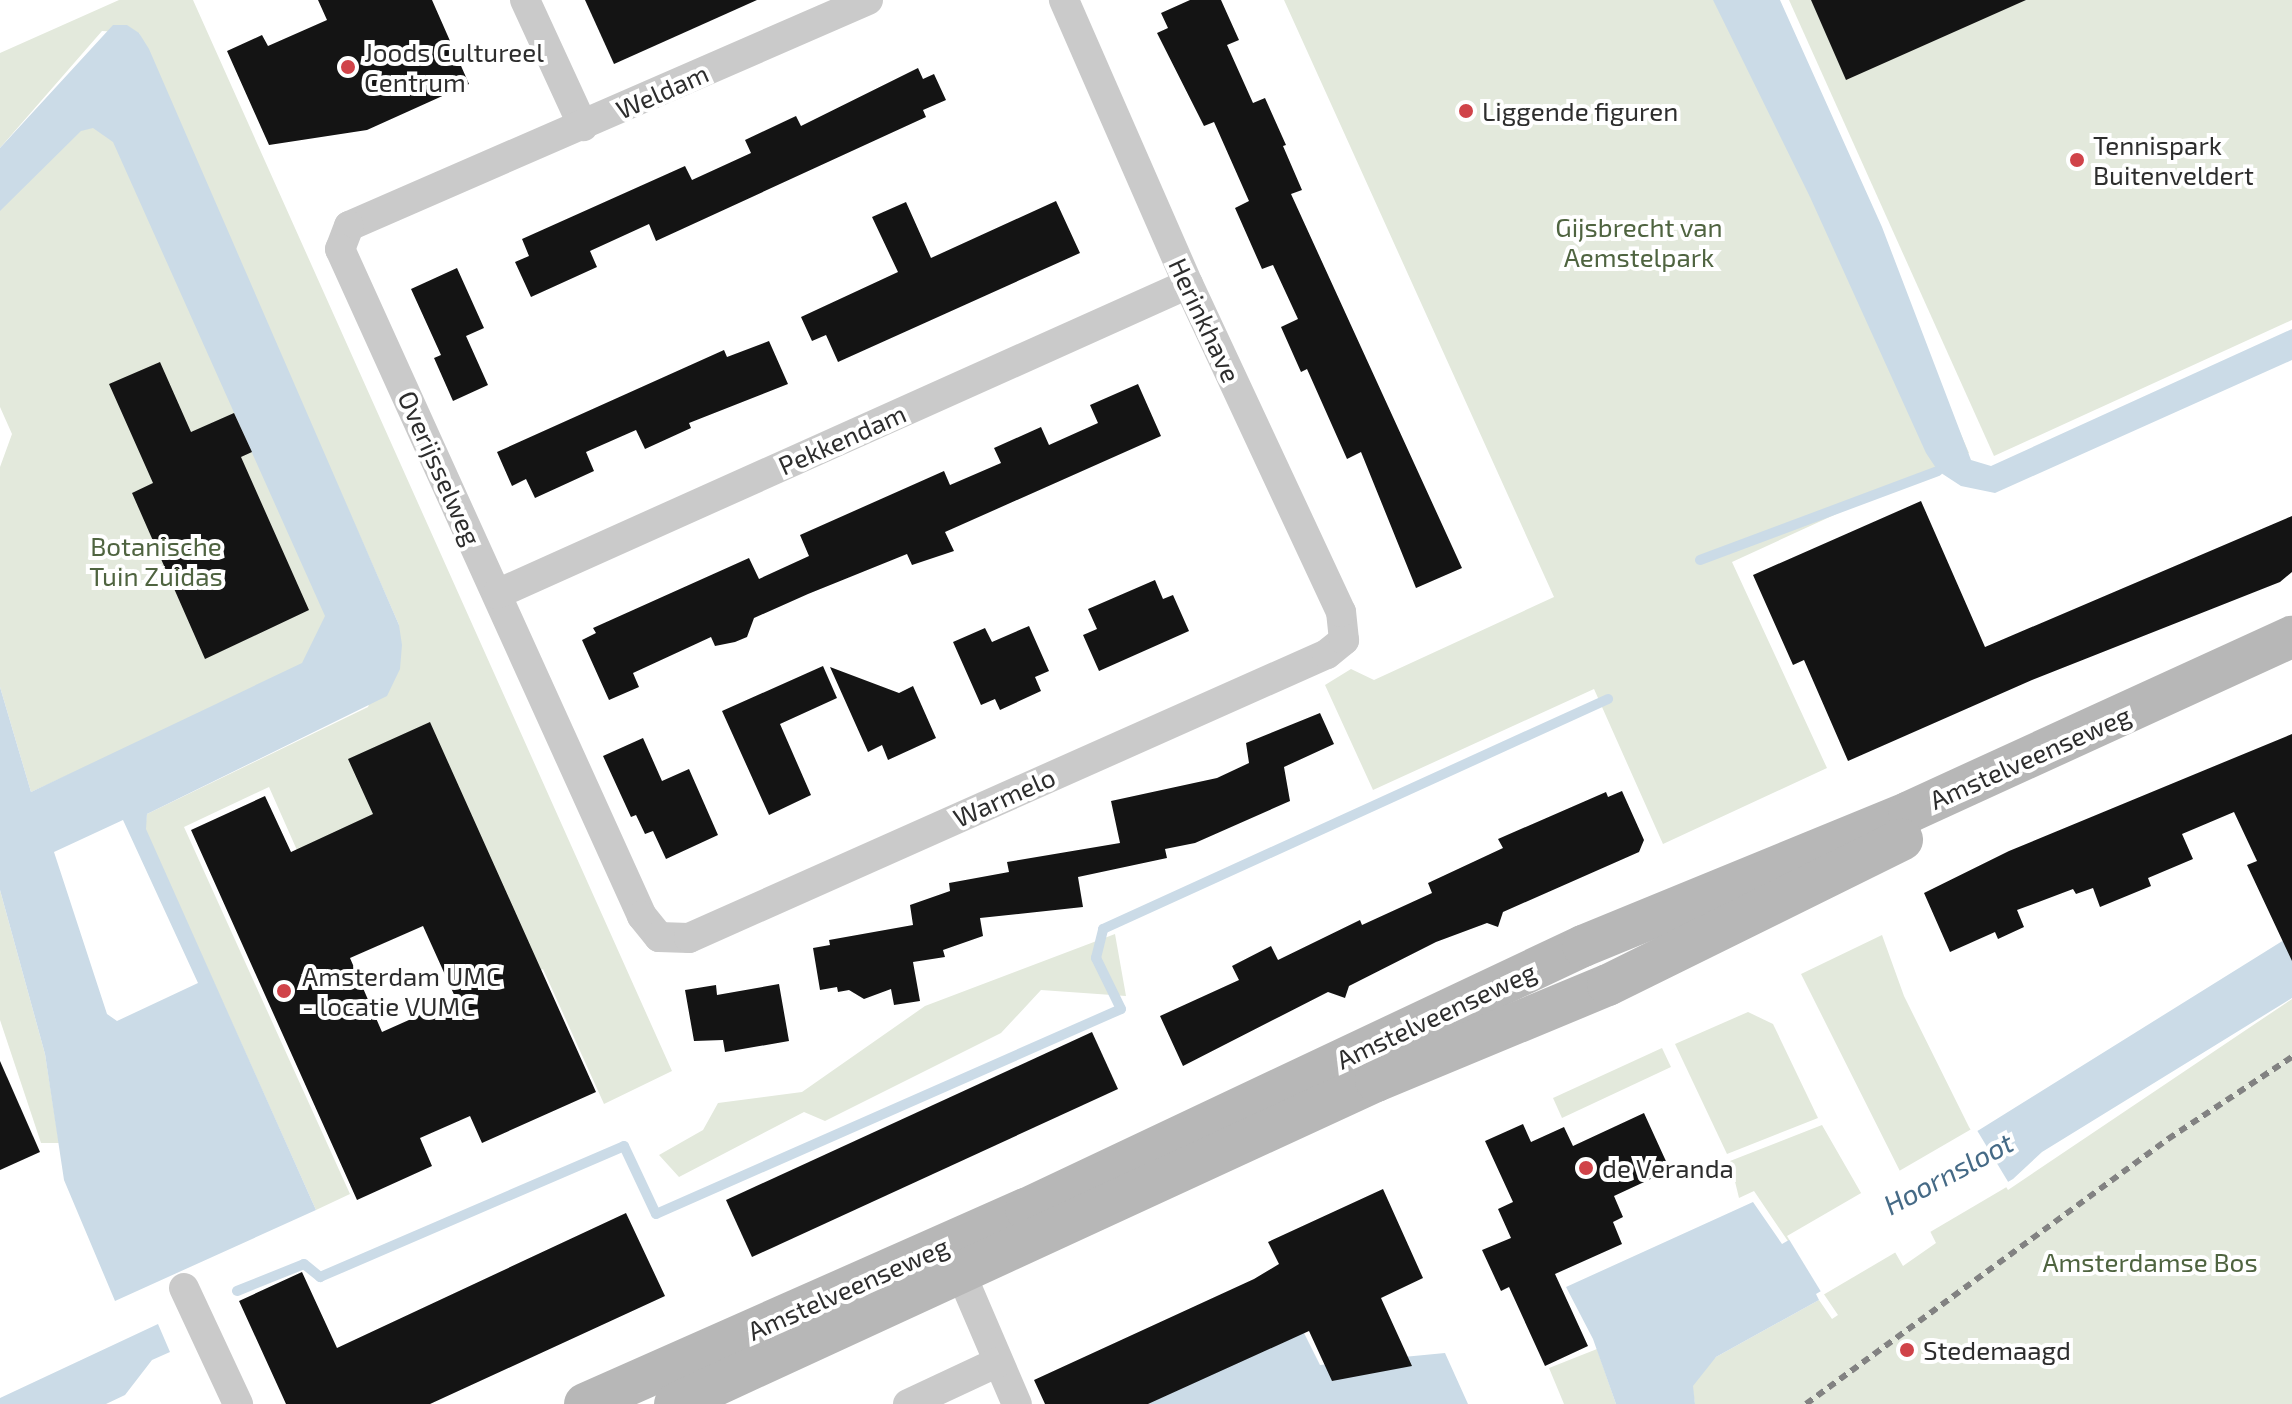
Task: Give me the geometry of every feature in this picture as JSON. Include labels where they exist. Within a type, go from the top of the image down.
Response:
[{"type":"main road","name":"Amstelveenseweg","points":[[675,1404],[954,1258],[1583,946],[1909,812],[2292,637]]},
{"type":"main road","name":"Amstelveenseweg","points":[[585,1404],[954,1258],[1608,985],[1797,896],[1915,833],[2292,668]]},
{"type":"street","name":"Weldam","points":[[525,0],[583,126],[868,0]]},
{"type":"street","name":"Herinkhave","points":[[1064,0],[1188,284],[1341,612],[1344,640]]},
{"type":"street","name":"Overijsselweg","points":[[583,126],[349,226],[340,249],[642,916],[659,937]]},
{"type":"street","name":"Pekkendam","points":[[497,594],[1188,284]]},
{"type":"street","name":"Warmelo","points":[[659,937],[689,938],[1319,657],[1344,640]]},
{"type":"street","points":[[954,1258],[1017,1404]]},
{"type":"street","points":[[184,1288],[238,1404]]},
{"type":"street","points":[[908,1404],[998,1362]]},
{"type":"green space","points":[[119,0],[193,0],[672,1071],[604,1104],[543,969],[514,982],[378,821],[300,857],[269,787],[184,827],[350,1194],[316,1210],[145,829],[147,814],[368,707],[399,625],[139,33],[102,31],[0,148],[0,53]]},
{"type":"green space","name":"Gijsbrecht van Aemstelpark","points":[[1284,0],[1773,0],[1969,453],[1732,562],[1827,768],[1663,844],[1594,689],[1373,790],[1325,685],[1351,669],[1374,680],[1554,597]]},
{"type":"green space","name":"Tennispark Buitenveldert","points":[[1789,0],[2292,0],[2292,320],[1994,456]]},
{"type":"green space","name":"Botanische Tuin Zuidas","points":[[74,97],[126,112],[361,641],[31,792],[0,687],[0,467],[12,434],[0,407],[0,202]]},
{"type":"green space","points":[[0,890],[45,1054],[59,1143],[41,1143],[0,1020]]},
{"type":"green space","points":[[1115,934],[1126,996],[1041,990],[1001,1033],[825,1121],[804,1112],[679,1177],[659,1155],[703,1130],[718,1103],[802,1092],[925,1006]]},
{"type":"green space","name":"Amsterdamse Bos","points":[[1882,935],[1904,996],[1969,1127],[2008,1190],[2292,999],[2292,1404],[1695,1404],[1692,1386],[1703,1366],[1716,1357],[1819,1300],[1832,1319],[1838,1315],[1754,1191],[1739,1198],[1730,1161],[1822,1125],[1903,1266],[1936,1243],[1801,974]]},
{"type":"green space","points":[[1748,1012],[1773,1024],[1818,1118],[1727,1154],[1675,1044]]},
{"type":"green space","points":[[1662,1048],[1671,1067],[1562,1118],[1553,1098]]},
{"type":"green space","points":[[1597,1349],[1616,1404],[1564,1404],[1549,1368]]},
{"type":"water","points":[[1713,0],[1780,0],[1882,227],[1971,460],[1991,466],[2292,329],[2292,360],[1995,493],[1961,486],[1938,471],[1926,453],[1810,197]]},
{"type":"water","points":[[113,25],[127,25],[139,33],[149,49],[399,625],[402,645],[400,669],[387,696],[147,814],[146,829],[316,1210],[115,1301],[64,1180],[45,1054],[0,890],[0,687],[31,792],[302,663],[325,616],[113,142],[93,128],[81,131],[0,211],[0,148]],"holes":[[[123,820],[198,983],[117,1021],[107,1014],[54,852]]]},
{"type":"water","name":"Hoornsloot","points":[[2292,935],[2292,998],[2042,1152],[2013,1179],[1816,1294],[1819,1300],[1716,1357],[1693,1386],[1695,1404],[1616,1404],[1593,1339],[1566,1287],[1753,1202],[1782,1244],[1979,1130]]},
{"type":"water","points":[[158,1324],[170,1352],[152,1360],[125,1395],[106,1404],[0,1404],[0,1398]]},
{"type":"water","points":[[1300,1325],[1320,1365],[1445,1353],[1468,1404],[1144,1404]]},
{"type":"pier","points":[[1975,1127],[2010,1185],[1823,1295],[1787,1236]]},
{"type":"building","name":"Joods Cultureel Centrum","points":[[318,0],[432,0],[469,84],[367,130],[269,145],[227,51],[262,35],[268,46],[327,20]]},
{"type":"building","points":[[585,0],[757,0],[614,64]]},
{"type":"building","points":[[1190,0],[1221,0],[1239,40],[1227,45],[1253,103],[1265,98],[1302,190],[1291,194],[1462,568],[1416,588],[1361,452],[1347,459],[1307,369],[1301,372],[1281,327],[1298,319],[1273,265],[1262,269],[1235,208],[1249,201],[1214,122],[1204,126],[1157,33],[1168,28],[1161,13]]},
{"type":"building","points":[[1811,0],[2026,0],[1846,80]]},
{"type":"building","points":[[918,68],[923,79],[934,74],[946,100],[923,110],[926,117],[656,241],[649,224],[590,251],[597,267],[531,297],[515,262],[529,256],[522,239],[685,166],[692,180],[751,153],[745,140],[796,116],[801,126]]},
{"type":"building","points":[[1056,201],[1080,253],[838,362],[826,335],[812,341],[801,317],[898,272],[872,217],[906,202],[931,258]]},
{"type":"building","points":[[457,268],[484,328],[466,336],[488,385],[453,401],[434,358],[441,355],[411,289]]},
{"type":"building","points":[[769,341],[788,384],[689,423],[691,428],[645,449],[636,430],[586,452],[594,471],[535,498],[526,479],[512,486],[497,452],[724,350],[727,357]]},
{"type":"building","points":[[160,362],[191,432],[234,413],[252,452],[241,457],[309,610],[205,659],[132,493],[153,483],[109,384]]},
{"type":"building","points":[[1138,384],[1161,436],[945,532],[954,551],[912,565],[907,554],[808,594],[754,618],[747,637],[715,646],[711,637],[633,673],[639,687],[609,700],[582,640],[596,633],[593,628],[749,558],[759,579],[809,556],[800,535],[944,471],[950,485],[1001,463],[994,448],[1041,427],[1049,445],[1098,423],[1090,405]]},
{"type":"building","points":[[1921,501],[1985,647],[2292,516],[2292,572],[2280,582],[2032,680],[1848,761],[1804,660],[1793,665],[1753,575]]},
{"type":"building","points":[[1155,580],[1163,599],[1173,595],[1189,631],[1099,671],[1083,635],[1097,629],[1088,609]]},
{"type":"building","points":[[1029,626],[1049,671],[1035,677],[1041,691],[1000,710],[995,699],[981,705],[953,642],[985,628],[992,642]]},
{"type":"building","points":[[823,666],[837,698],[780,724],[811,795],[769,815],[722,711]]},
{"type":"building","points":[[830,667],[899,693],[913,686],[936,738],[888,760],[882,745],[868,752]]},
{"type":"building","points":[[1320,713],[1334,744],[1284,767],[1290,801],[1195,843],[1165,849],[1167,858],[1078,877],[1083,907],[980,918],[983,936],[943,950],[945,957],[913,962],[920,1001],[894,1005],[891,989],[864,999],[849,990],[838,992],[837,987],[820,990],[813,948],[830,945],[829,940],[913,925],[910,905],[950,891],[949,883],[1009,872],[1007,862],[1120,843],[1111,801],[1217,778],[1249,763],[1246,743]]},
{"type":"building","points":[[430,722],[596,1092],[482,1143],[470,1116],[420,1138],[432,1166],[357,1200],[191,830],[265,796],[291,852],[373,814],[348,759]],"holes":[[[423,926],[456,999],[382,1032],[350,958]]]},
{"type":"building","points":[[2292,734],[2292,961],[2247,865],[2257,861],[2234,812],[2182,834],[2193,859],[2148,878],[2151,886],[2100,907],[2093,888],[2076,894],[2073,889],[2017,910],[2024,927],[1998,939],[1995,932],[1950,952],[1924,893],[2009,851]]},
{"type":"building","points":[[643,738],[662,781],[689,769],[718,835],[666,859],[653,831],[645,834],[636,815],[631,817],[603,756]]},
{"type":"building","points":[[1622,791],[1644,840],[1639,852],[1503,912],[1498,927],[1487,923],[1436,942],[1349,986],[1345,998],[1328,992],[1183,1066],[1160,1016],[1239,980],[1232,966],[1271,946],[1278,960],[1360,920],[1362,925],[1432,893],[1428,883],[1503,848],[1498,839],[1606,792],[1608,797]]},
{"type":"building","points":[[779,984],[789,1041],[725,1052],[723,1040],[694,1041],[685,990],[716,985],[717,995]]},
{"type":"building","points":[[1092,1032],[1118,1089],[752,1257],[726,1200]]},
{"type":"building","points":[[0,1061],[40,1152],[0,1170]]},
{"type":"building","points":[[1644,1113],[1670,1170],[1614,1196],[1623,1217],[1613,1222],[1622,1244],[1555,1274],[1588,1346],[1545,1366],[1509,1287],[1501,1291],[1482,1250],[1511,1238],[1498,1209],[1513,1202],[1485,1141],[1523,1124],[1531,1142],[1564,1127],[1573,1146]]},
{"type":"building","points":[[1383,1189],[1423,1278],[1381,1298],[1412,1366],[1332,1381],[1309,1331],[1148,1404],[1045,1404],[1034,1380],[1254,1279],[1279,1264],[1268,1242]]},
{"type":"building","points":[[626,1213],[665,1296],[430,1404],[286,1404],[239,1301],[302,1272],[337,1348]]},
{"type":"waterway","points":[[1700,560],[1938,471]]},
{"type":"waterway","points":[[237,1291],[304,1264],[320,1277],[624,1146],[656,1214],[1121,1009],[1096,958],[1103,929],[1608,699]]},
{"type":"railway","points":[[1806,1404],[2168,1139],[2292,1057]]},
{"type":"place","name":"Joods Cultureel Centrum","points":[[348,67]]},
{"type":"place","name":"Liggende figuren","points":[[1466,111]]},
{"type":"place","name":"Tennispark Buitenveldert","points":[[2077,160]]},
{"type":"place","name":"Amsterdam UMC - locatie VUMC","points":[[284,991]]},
{"type":"place","name":"de Veranda","points":[[1586,1168]]},
{"type":"place","name":"Stedemaagd","points":[[1907,1350]]}]
